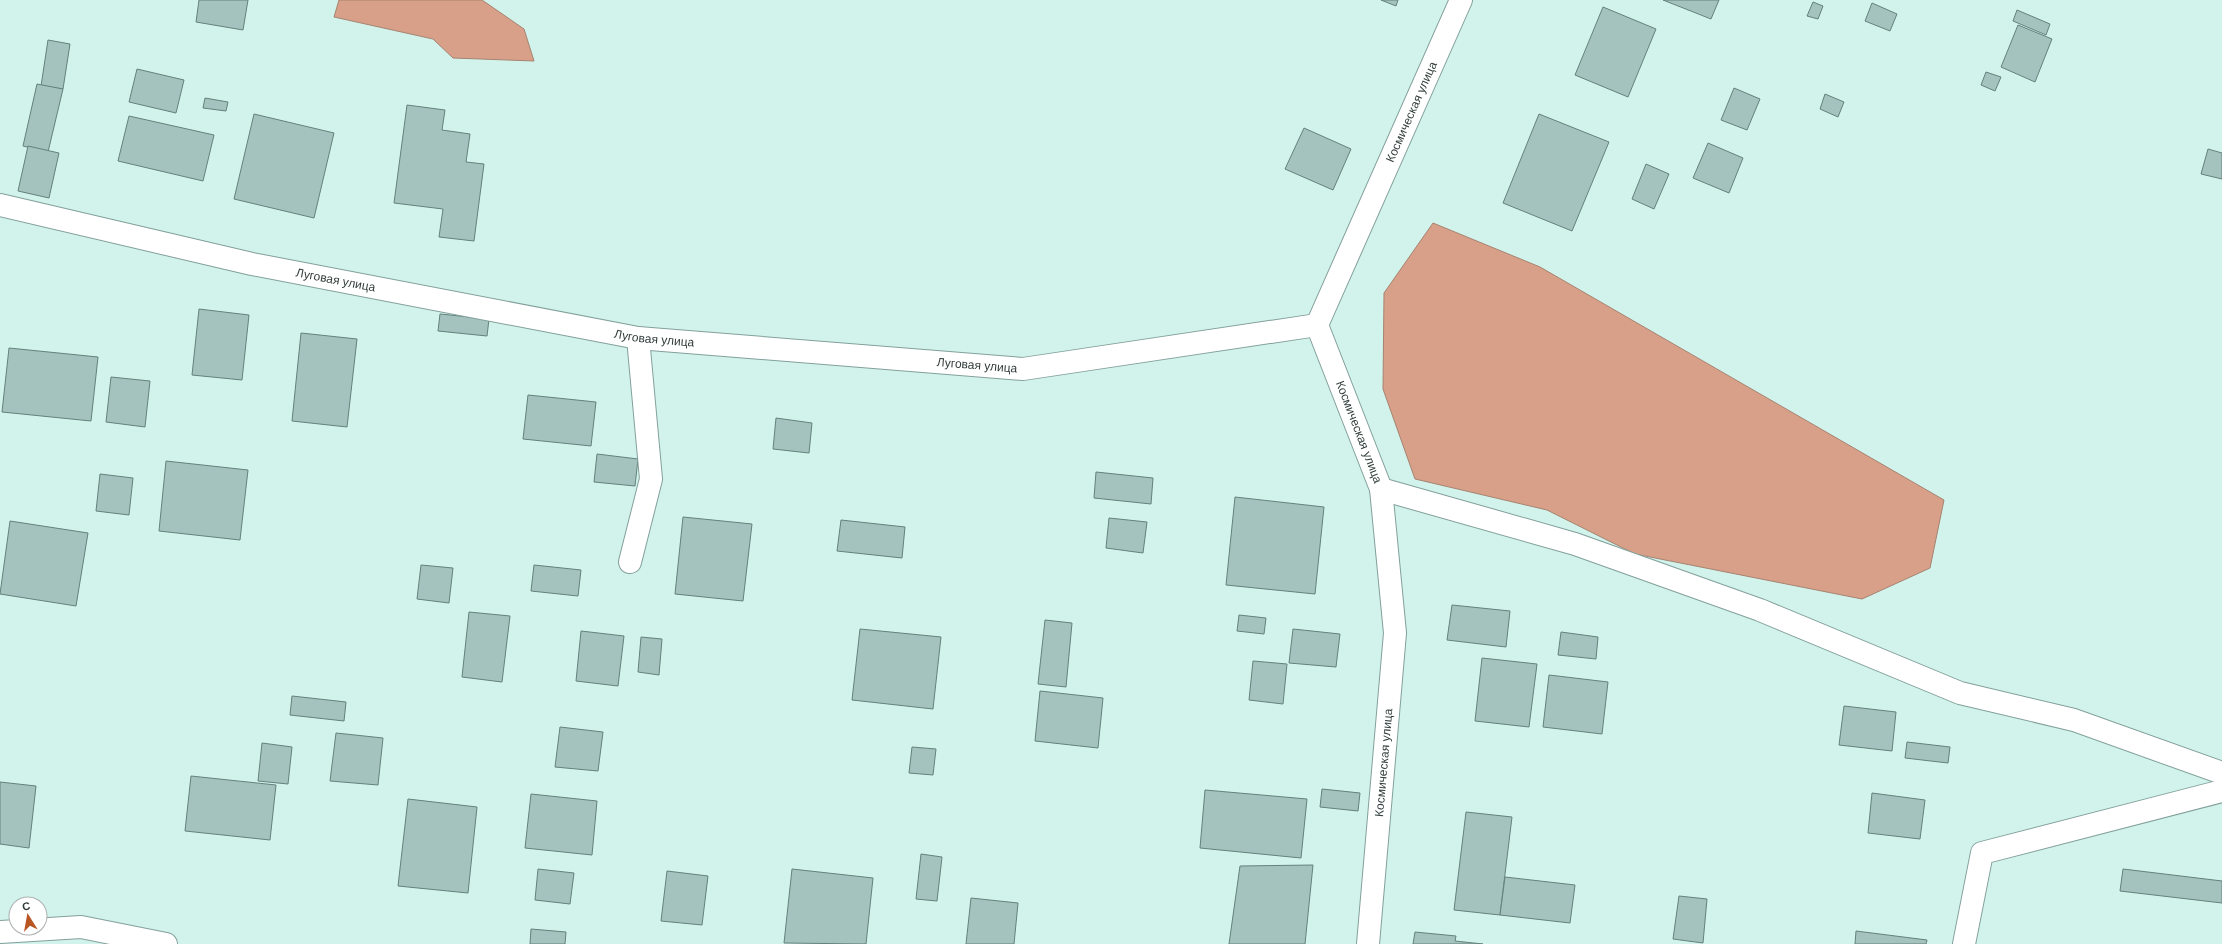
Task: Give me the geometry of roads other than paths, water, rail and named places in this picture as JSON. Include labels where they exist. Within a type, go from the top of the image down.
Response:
[{"type":"street","name":"Космическая улица","points":[[1368,944],[1395,633],[1381,489],[1317,325],[1461,0]]},
{"type":"street","name":"Луговая улица","points":[[0,204],[252,264],[638,338],[1023,369],[1317,325]]},
{"type":"street","points":[[630,562],[652,479],[638,338]]},
{"type":"street","points":[[1381,489],[1575,544],[1760,610],[1960,693],[2074,720],[2222,773]]},
{"type":"street","points":[[1964,944],[1982,853],[2222,791]]},
{"type":"street","points":[[0,932],[80,927],[166,944]]}]
